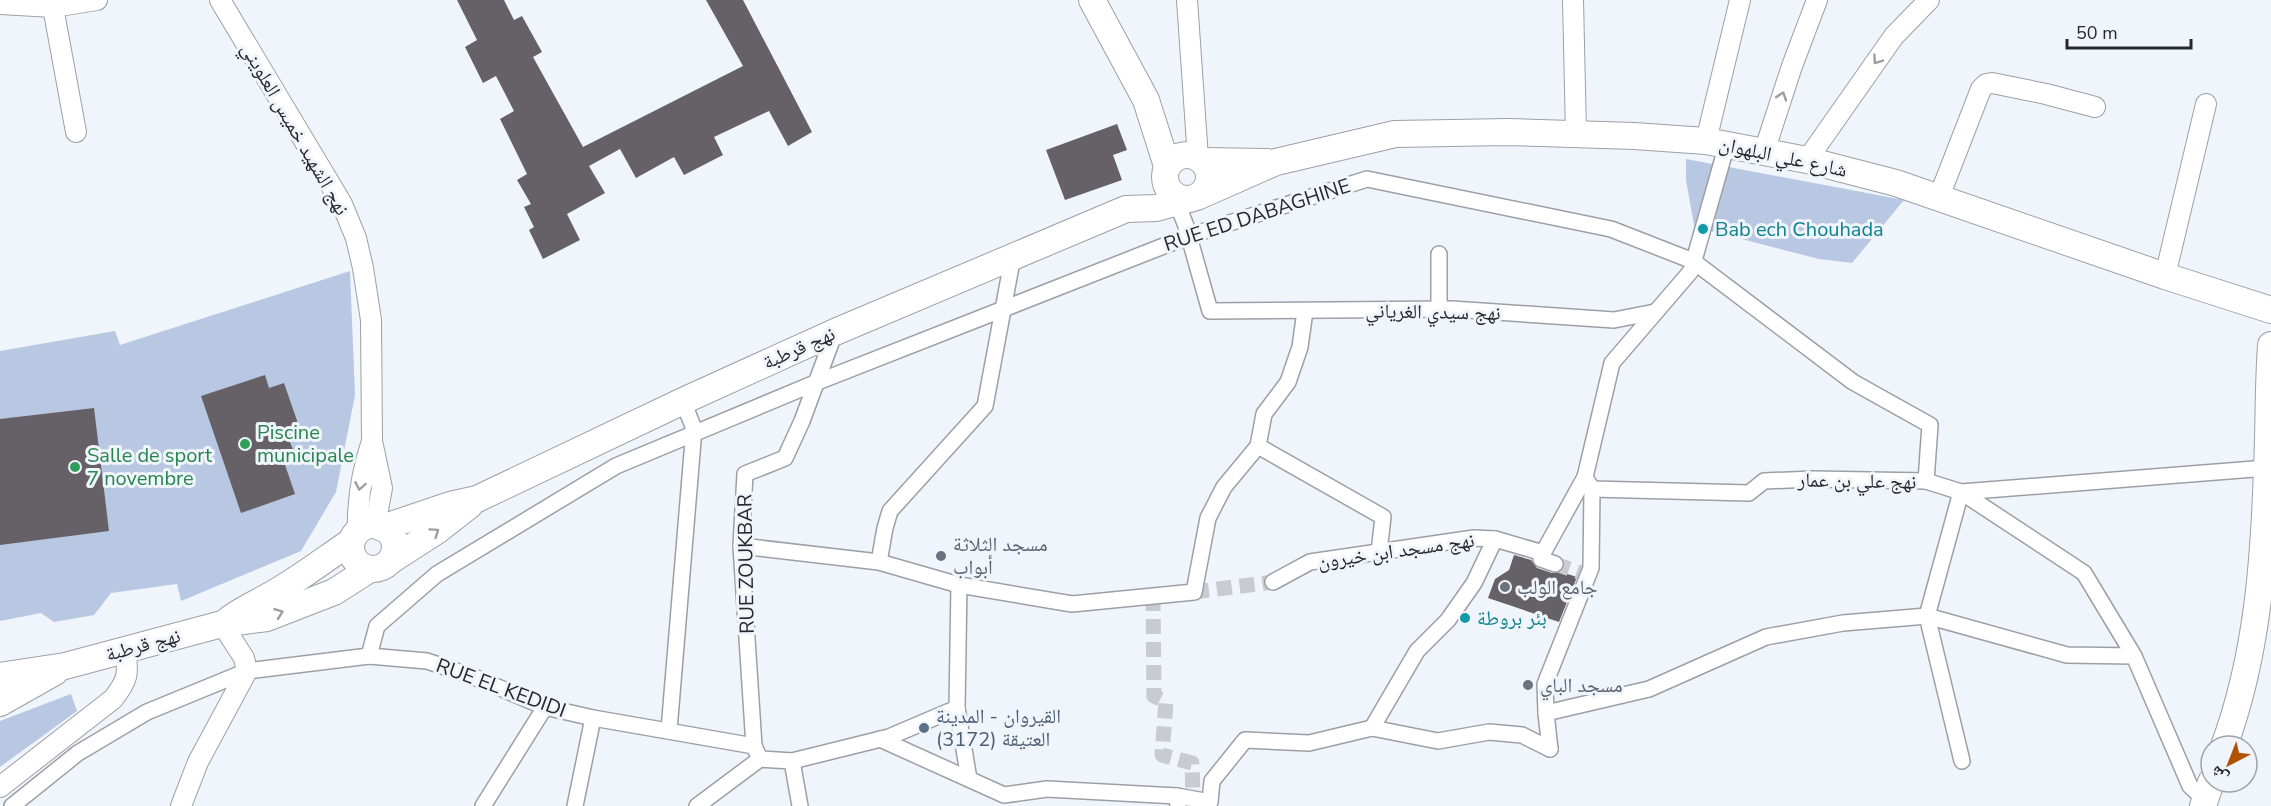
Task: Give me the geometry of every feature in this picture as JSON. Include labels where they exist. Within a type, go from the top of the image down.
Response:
[{"type":"street","points":[[0,4],[53,7],[97,0]]},
{"type":"street","name":"نهج الشهيد خميس العلويني","points":[[220,0],[342,204],[356,238],[371,320],[372,441],[382,488],[367,532]]},
{"type":"street","points":[[1092,0],[1146,100],[1170,128],[1184,162]]},
{"type":"street","points":[[1187,0],[1184,162],[1164,180],[1173,195],[1188,200]]},
{"type":"street","points":[[1573,0],[1576,133]]},
{"type":"street","points":[[880,739],[969,779],[999,800],[1047,789],[1210,802],[1212,781],[1245,741],[1309,743],[1372,729],[1438,741],[1490,732],[1522,735],[1550,749],[1545,684],[1591,568],[1589,483],[1612,363],[1691,271],[1717,142],[1740,0]]},
{"type":"street","points":[[1764,152],[1792,66],[1817,0]]},
{"type":"street","points":[[1894,36],[1908,0]]},
{"type":"street","points":[[1807,160],[1894,36],[1929,0]]},
{"type":"street","points":[[53,7],[76,132]]},
{"type":"street","points":[[1939,197],[1981,89],[1986,84],[1992,83],[2046,94],[2096,107]]},
{"type":"street","points":[[2165,276],[2206,104]]},
{"type":"street","name":"شارع علي البلهوان","points":[[1276,162],[1395,134],[1576,133],[1717,142],[1807,160],[1896,183],[2271,310]]},
{"type":"street","points":[[1184,162],[1207,168],[1208,183],[1188,200]]},
{"type":"street","points":[[1126,209],[1141,192],[1184,162],[1276,162]]},
{"type":"street","points":[[1126,209],[1156,208],[1188,200],[1276,162]]},
{"type":"street","name":"RUE ED DABAGHINE","points":[[369,657],[377,626],[437,574],[616,466],[815,383],[1189,236],[1367,179],[1611,229],[1693,261],[1853,382],[1930,425],[1926,481]]},
{"type":"street","points":[[1188,200],[1189,236]]},
{"type":"street","name":"نهج قرطبة","points":[[222,624],[244,608],[278,591],[313,569],[367,532],[450,505],[477,499],[835,332],[1126,209]]},
{"type":"street","name":"نهج سيدي الغرياني","points":[[1189,236],[1210,311],[1439,309],[1614,320],[1655,312]]},
{"type":"street","points":[[1439,254],[1439,309]]},
{"type":"street","points":[[879,562],[890,511],[985,406],[1013,256]]},
{"type":"street","points":[[741,546],[879,562],[959,585],[1072,604],[1194,592],[1208,518],[1224,487],[1258,446],[1264,414],[1288,382],[1300,347],[1305,311]]},
{"type":"street","name":"RUE ZOUKBAR","points":[[757,753],[741,546],[745,474],[785,458],[802,422],[835,332]]},
{"type":"street","points":[[2228,734],[2263,627],[2271,345]]},
{"type":"street","points":[[669,730],[694,429],[683,401]]},
{"type":"street","points":[[1258,446],[1383,517],[1379,552]]},
{"type":"street","name":"نهج علي بن عمار","points":[[1589,483],[1749,493],[1764,481],[1813,478],[1926,481],[1961,492],[2267,468]]},
{"type":"street","points":[[1555,564],[1541,559],[1543,552],[1589,483]]},
{"type":"street","points":[[1962,761],[1927,616],[1961,492],[2084,573],[2134,656],[2190,786],[2207,796]]},
{"type":"street","name":"نهج قرطبة","points":[[64,666],[222,624],[267,618],[302,605],[334,592],[438,530],[477,499]]},
{"type":"street","points":[[367,532],[393,539],[394,554],[380,565],[363,567],[353,556],[367,532]]},
{"type":"street","name":"نهج مسجد ابن خيرون","points":[[1273,582],[1310,562],[1474,537],[1495,539],[1543,552]]},
{"type":"street","points":[[1372,729],[1417,651],[1448,620],[1474,583],[1495,539]]},
{"type":"street","points":[[959,585],[957,708],[969,779]]},
{"type":"street","points":[[1546,713],[1649,689],[1766,637],[1843,623],[1927,616],[2067,655],[2134,656]]},
{"type":"street","points":[[181,806],[198,762],[247,671],[244,658],[222,624]]},
{"type":"street","points":[[0,787],[113,699],[124,684],[128,670],[125,650]]},
{"type":"street","name":"RUE EL KEDIDI","points":[[12,806],[78,753],[147,712],[247,671],[369,657],[428,661],[474,677],[545,707],[593,718],[669,730],[792,761],[880,739],[957,708]]},
{"type":"street","points":[[0,676],[64,666]]},
{"type":"street","points":[[0,703],[64,666]]},
{"type":"street","points":[[483,806],[545,707]]},
{"type":"street","points":[[575,806],[593,718]]},
{"type":"street","points":[[697,806],[757,753]]},
{"type":"street","points":[[792,761],[800,806]]},
{"type":"shaded area","points":[[1686,159],[1904,200],[1852,263],[1819,259],[1694,225],[1686,180]]},
{"type":"shaded area","points":[[350,271],[355,395],[336,492],[301,551],[181,601],[177,584],[111,593],[94,615],[54,622],[41,613],[0,621],[0,351],[115,331],[120,345]]},
{"type":"shaded area","points":[[71,694],[77,711],[0,767],[0,721]]},
{"type":"building","points":[[457,0],[504,0],[514,20],[522,16],[542,52],[533,57],[583,147],[743,66],[706,0],[743,0],[812,132],[788,146],[769,111],[714,137],[723,155],[684,175],[674,157],[636,178],[620,149],[589,166],[605,193],[567,214],[580,240],[543,259],[529,230],[534,227],[524,207],[531,204],[517,180],[527,174],[500,119],[514,111],[496,76],[483,83],[465,47],[477,40]]},
{"type":"building","points":[[1117,124],[1127,150],[1113,155],[1122,180],[1065,200],[1046,150]]},
{"type":"building","points":[[265,375],[269,388],[284,383],[303,438],[290,442],[295,455],[283,459],[295,494],[241,513],[201,396]]},
{"type":"building","points":[[94,408],[109,531],[0,545],[0,419]]},
{"type":"building","points":[[1514,555],[1531,560],[1537,568],[1577,577],[1559,622],[1488,598],[1495,579],[1509,570]]},
{"type":"tunnel","points":[[1555,564],[1588,575]]},
{"type":"tunnel","points":[[1194,592],[1273,582]]},
{"type":"tunnel","points":[[1153,596],[1154,696],[1166,702],[1162,755],[1192,763],[1193,799]]},
{"type":"place","name":"Bab ech Chouhada","points":[[1703,229]]},
{"type":"place","name":"Piscine municipale","points":[[245,444]]},
{"type":"place","name":"Salle de sport 7 novembre","points":[[75,467]]},
{"type":"place","name":"مسجد الثلاثة أبواب","points":[[941,556]]},
{"type":"place","name":"جامع الولب","points":[[1505,587]]},
{"type":"place","name":"بئر بروطة","points":[[1465,618]]},
{"type":"place","name":"مسجد الباي","points":[[1528,685]]},
{"type":"place","name":"القيروان - المدينة العتيقة (3172)","points":[[924,728]]}]
